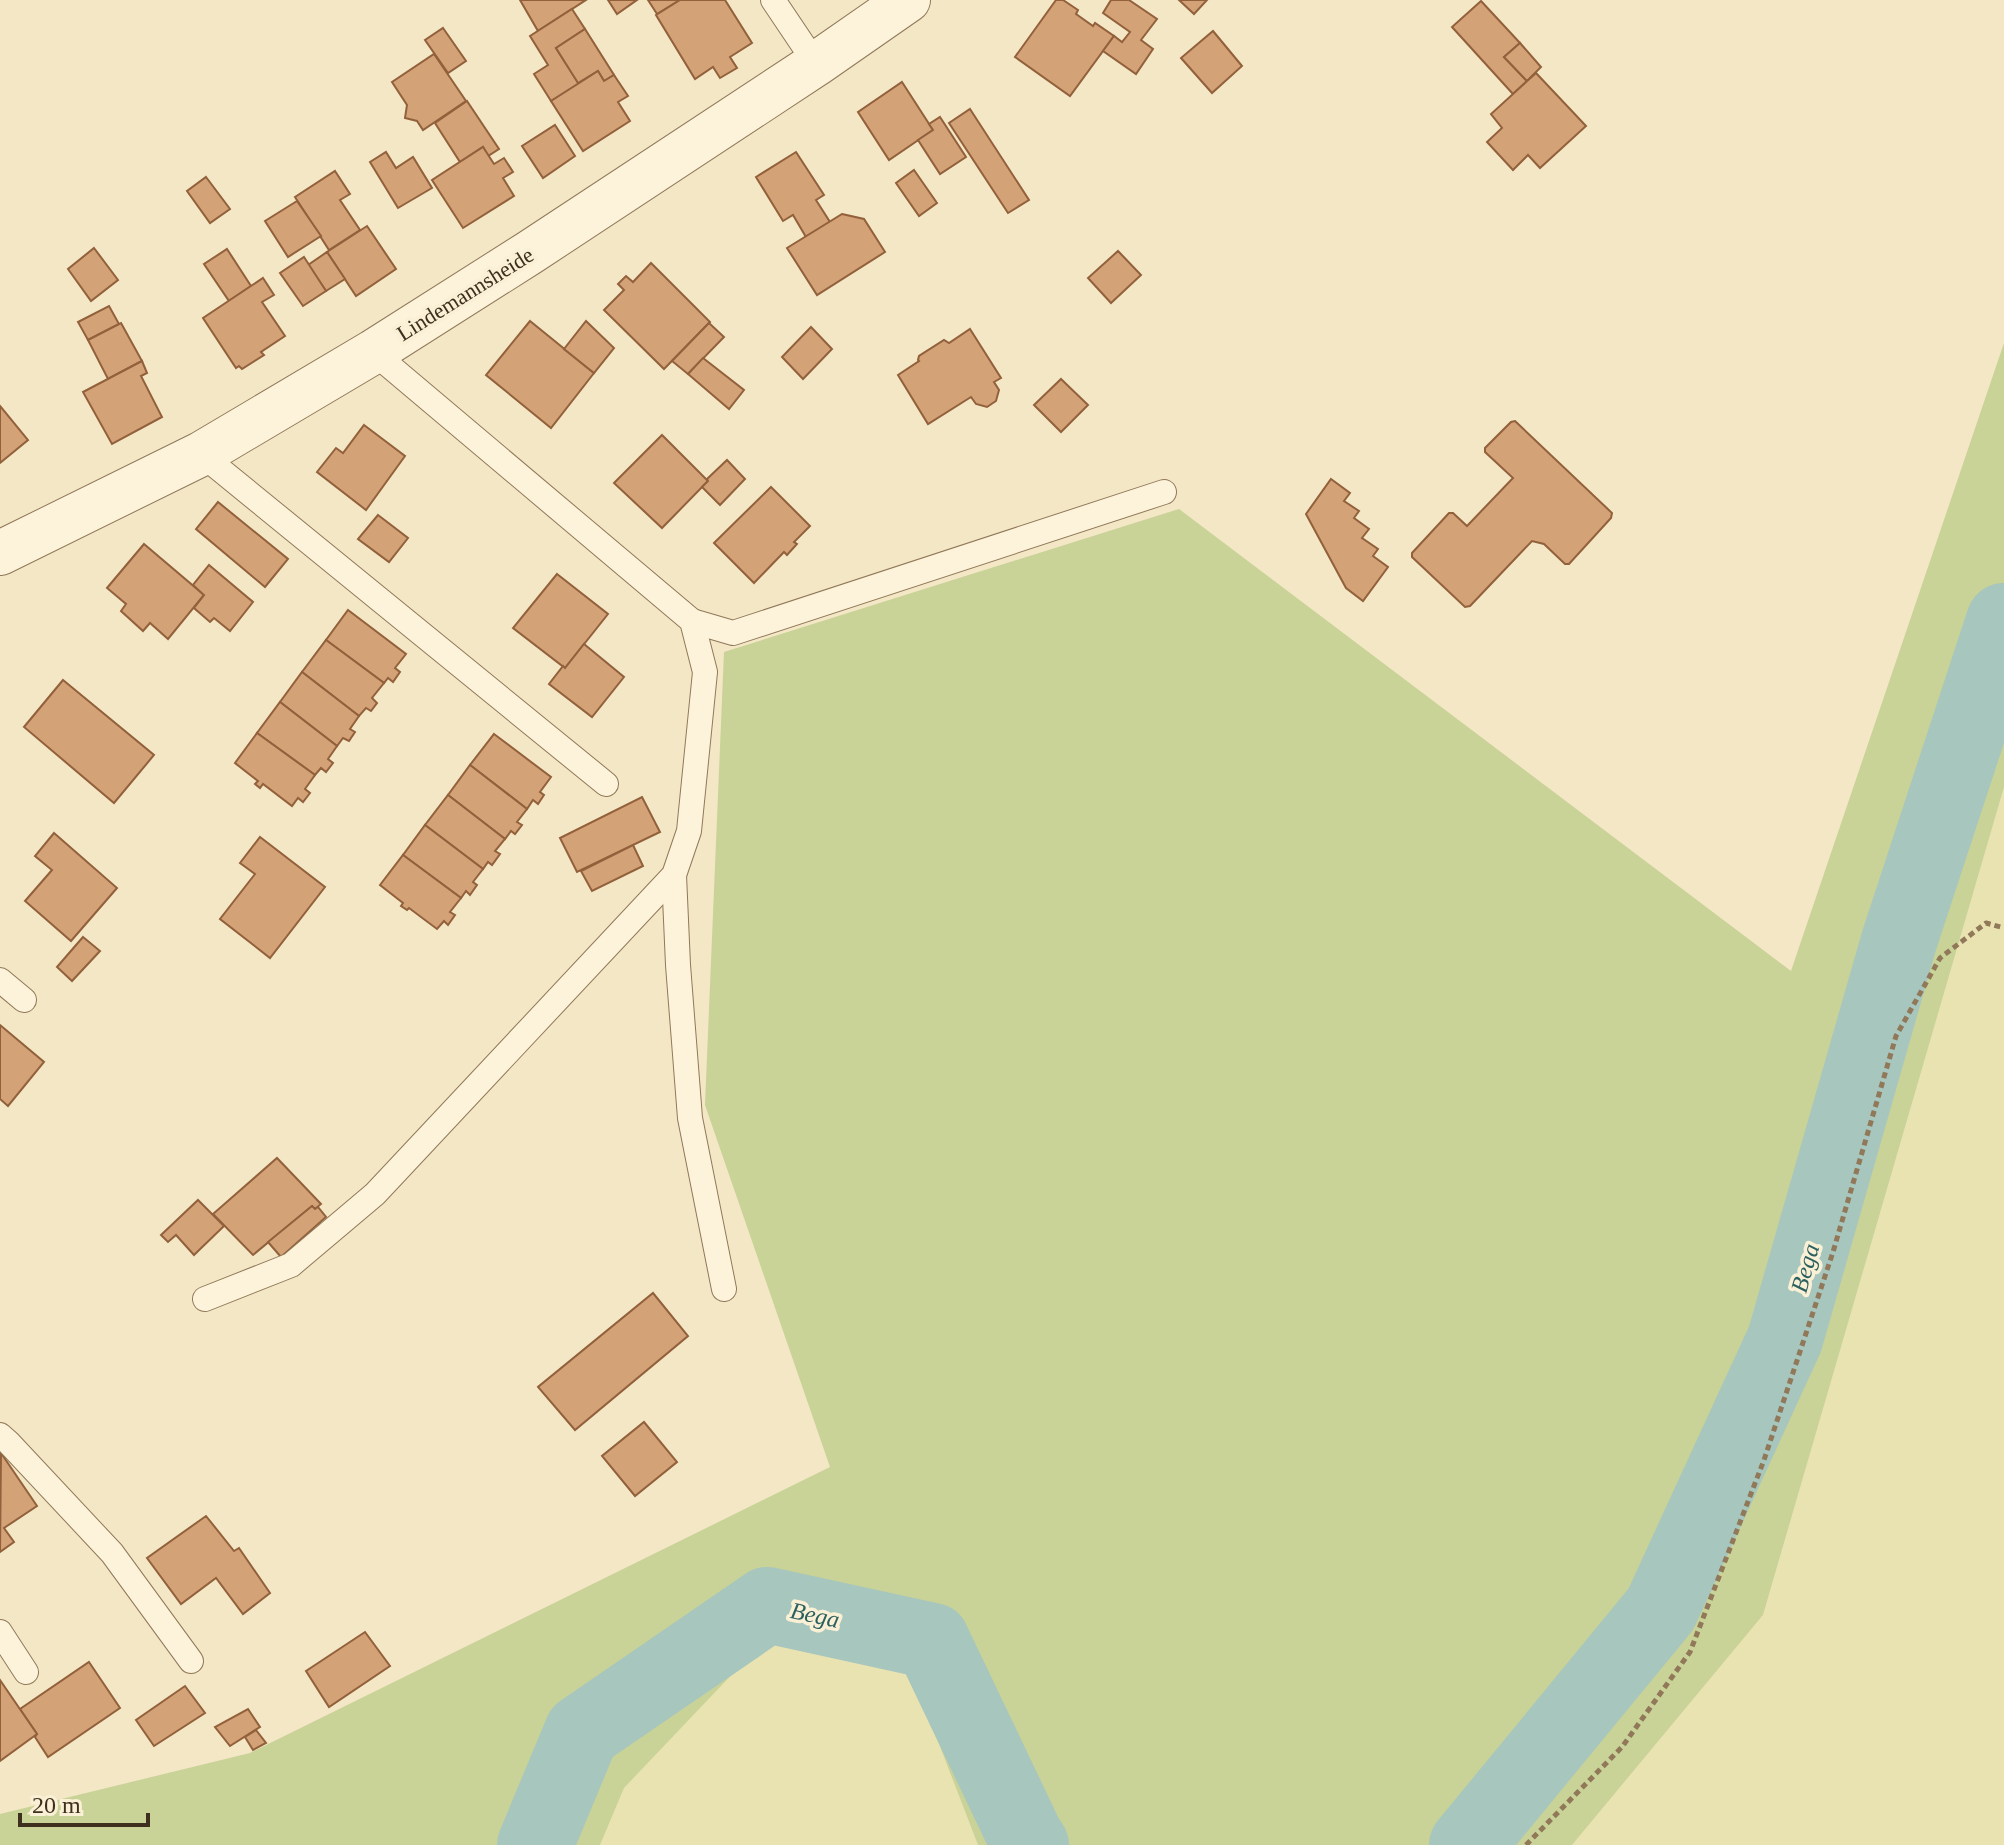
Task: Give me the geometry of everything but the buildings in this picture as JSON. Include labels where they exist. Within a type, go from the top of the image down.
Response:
[{"type":"street","name":"Lindemannsheide","points":[[0,553],[201,454],[373,352],[529,253],[908,0]]},
{"type":"lane","points":[[773,0],[816,64]]},
{"type":"lane","points":[[373,352],[692,621],[733,633],[1164,492]]},
{"type":"lane","points":[[201,454],[606,784]]},
{"type":"lane","points":[[692,621],[705,672],[689,831],[674,875],[678,965],[690,1118],[724,1289]]},
{"type":"lane","points":[[205,1299],[291,1265],[375,1194],[674,875]]},
{"type":"lane","points":[[0,980],[24,1000]]},
{"type":"lane","points":[[0,1435],[112,1553],[191,1661]]},
{"type":"lane","points":[[0,1632],[26,1672]]},
{"type":"path","points":[[1526,1845],[1622,1747],[1690,1652],[1764,1460],[1833,1252],[1896,1036],[1940,958],[1986,923],[2004,928]]},
{"type":"shaded area","points":[[2004,787],[2004,1845],[1572,1845],[1763,1615]]},
{"type":"shaded area","points":[[777,1626],[907,1661],[978,1845],[600,1845],[624,1788]]},
{"type":"green space","points":[[2004,343],[2004,787],[1763,1615],[1572,1845],[978,1845],[907,1661],[777,1627],[624,1788],[600,1845],[0,1845],[0,1814],[250,1753],[830,1467],[705,1105],[724,652],[1179,509],[1791,971]]},
{"type":"waterway","name":"Bega","points":[[1467,1845],[1661,1609],[1785,1339],[1899,941],[2004,621]]},
{"type":"waterway","name":"Bega","points":[[535,1845],[582,1732],[767,1605],[932,1641],[1031,1845]]}]
